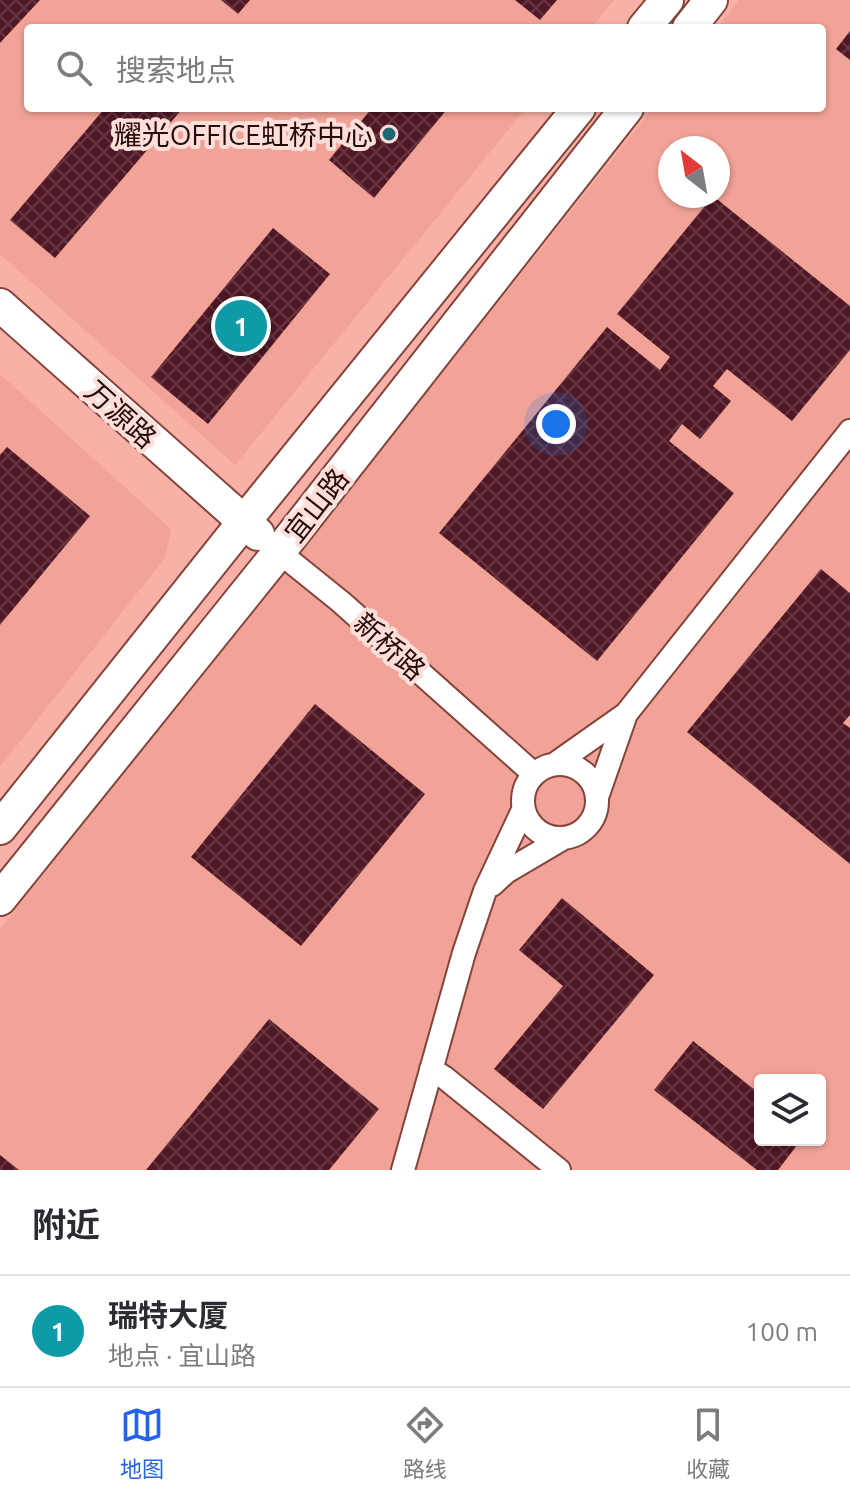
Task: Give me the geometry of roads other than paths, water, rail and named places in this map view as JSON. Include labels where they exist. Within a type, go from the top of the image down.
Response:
[{"type":"street","points":[[647,24],[667,0]]},
{"type":"street","points":[[692,24],[711,0]]},
{"type":"street","name":"宜山路","points":[[0,828],[576,112]]},
{"type":"street","name":"宜山路","points":[[0,899],[279,552],[624,112]]},
{"type":"street","name":"万源路","points":[[0,305],[243,523]]},
{"type":"street","points":[[403,1170],[485,891],[523,810],[526,785],[534,774],[555,764],[626,714],[850,431]]},
{"type":"street","name":"新桥路","points":[[243,523],[341,602],[534,774]]},
{"type":"street","points":[[485,891],[506,872],[562,839],[585,830],[597,809],[597,797],[626,714]]},
{"type":"street","points":[[555,764],[578,769],[588,776],[597,797]]},
{"type":"street","points":[[523,810],[537,832],[562,839]]},
{"type":"street","points":[[431,1069],[559,1170]]},
{"type":"place","name":"耀光OFFICE虹桥中心","points":[[389,134]]},
{"type":"place","name":"瑞特大厦","points":[[241,326]]}]
